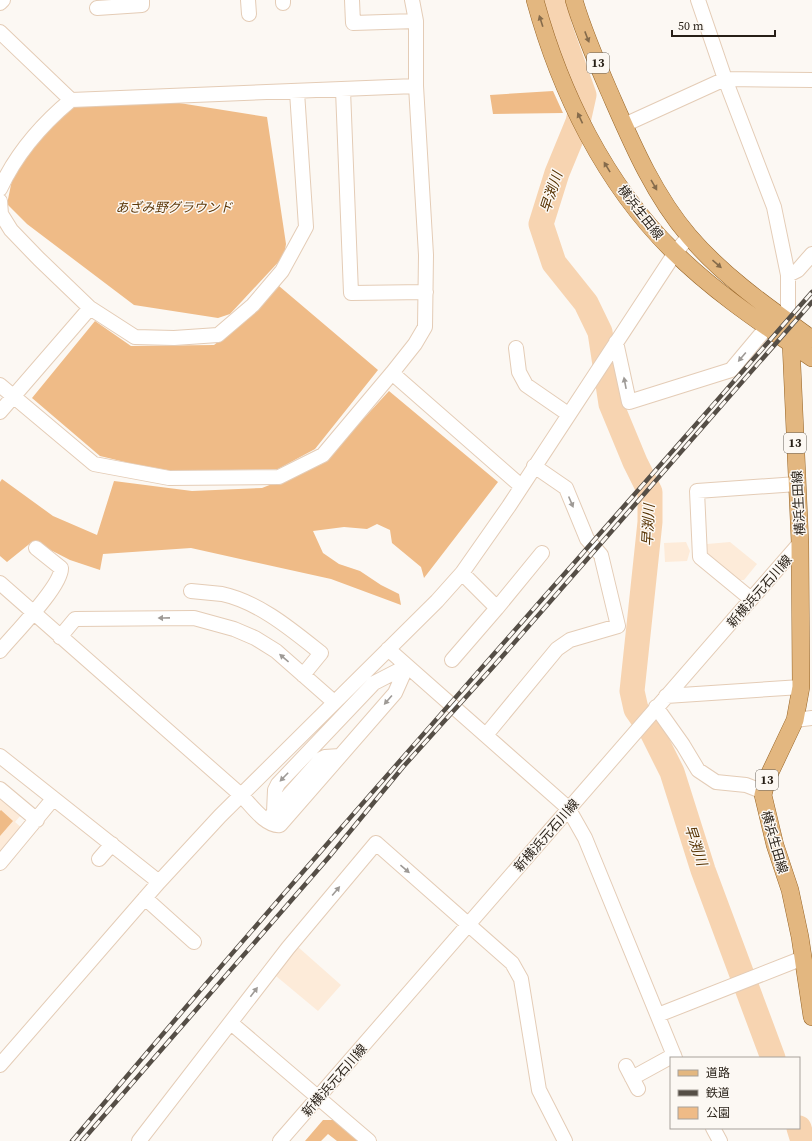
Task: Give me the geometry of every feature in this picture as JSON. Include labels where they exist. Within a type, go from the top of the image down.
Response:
[{"type":"main road","name":"横浜生田線","points":[[535,0],[550,46],[570,96],[590,139],[629,200],[649,225],[675,253],[711,285],[791,343],[800,543],[807,631],[801,687],[795,720],[767,779],[764,792],[765,806],[806,949],[812,1017]]},
{"type":"main road","name":"横浜生田線","points":[[574,0],[597,62],[624,125],[652,183],[669,210],[689,236],[734,280],[812,339]]},
{"type":"main road","points":[[791,343],[812,358]]},
{"type":"main road","name":"新横浜元石川線","points":[[800,543],[812,529]]},
{"type":"street","points":[[0,3],[3,0]]},
{"type":"street","points":[[97,8],[114,4],[142,5],[142,0]]},
{"type":"street","points":[[352,0],[353,23],[416,22]]},
{"type":"street","points":[[0,385],[13,398],[94,464],[169,478],[279,477],[324,455],[392,374],[415,344],[425,327],[426,254],[416,86],[416,22],[412,0]]},
{"type":"street","points":[[698,0],[725,79],[774,207],[788,275],[788,322]]},
{"type":"street","points":[[0,32],[71,100]]},
{"type":"street","points":[[624,125],[725,79],[812,80]]},
{"type":"street","points":[[0,189],[7,173],[27,144],[52,116],[71,100],[416,86]]},
{"type":"street","points":[[344,90],[351,293],[426,292]]},
{"type":"street","points":[[0,201],[1,214],[11,230],[90,308],[135,336],[174,338],[218,335],[253,304],[282,270],[306,227],[297,92]]},
{"type":"street","points":[[0,1065],[159,882],[220,816],[242,796],[462,573],[675,253],[689,236]]},
{"type":"street","points":[[788,275],[798,270],[812,254]]},
{"type":"street","points":[[0,412],[90,308]]},
{"type":"street","points":[[616,342],[629,402],[730,370],[767,327]]},
{"type":"street","points":[[516,348],[519,372],[526,385],[568,414]]},
{"type":"street","points":[[392,374],[521,486]]},
{"type":"street","points":[[486,734],[557,649],[570,640],[618,626],[601,555],[587,539],[566,488],[534,466]]},
{"type":"street","points":[[751,599],[700,557],[697,491],[797,484]]},
{"type":"street","name":"新横浜元石川線","points":[[280,1141],[800,543]]},
{"type":"street","points":[[0,651],[57,582],[61,574],[61,568],[36,548]]},
{"type":"street","points":[[452,660],[542,553]]},
{"type":"street","points":[[462,573],[497,608]]},
{"type":"street","points":[[0,583],[242,796],[269,815]]},
{"type":"street","points":[[191,591],[223,595],[253,606],[280,622],[321,653],[303,675]]},
{"type":"street","points":[[60,636],[75,619],[194,618],[234,628],[255,638],[276,651],[334,702]]},
{"type":"street","points":[[388,649],[568,808],[585,838],[674,1057]]},
{"type":"street","points":[[269,815],[275,790],[278,784],[374,683],[407,666]]},
{"type":"street","points":[[269,815],[321,759],[325,757],[340,756],[395,693],[407,666]]},
{"type":"street","points":[[666,696],[801,687]]},
{"type":"street","points":[[655,708],[683,745],[698,770],[716,782],[746,785],[764,792]]},
{"type":"street","points":[[795,720],[812,718]]},
{"type":"street","points":[[0,756],[159,882]]},
{"type":"street","points":[[0,789],[37,820]]},
{"type":"street","points":[[0,863],[53,799]]},
{"type":"street","points":[[139,1141],[288,948],[376,843],[512,963],[522,979],[539,1090],[565,1141]]},
{"type":"street","points":[[99,859],[112,844]]},
{"type":"street","points":[[145,898],[194,942]]},
{"type":"street","points":[[658,1015],[754,977],[806,949]]},
{"type":"street","points":[[231,1023],[369,1141]]},
{"type":"street","points":[[632,1078],[670,1059]]},
{"type":"street","points":[[713,1129],[720,1141]]},
{"type":"shaded area","points":[[686,542],[690,551],[687,561],[665,562],[664,543]]},
{"type":"shaded area","points":[[730,542],[757,564],[744,580],[736,580],[708,556],[707,544]]},
{"type":"shaded area","points":[[0,797],[21,815],[15,822],[22,828],[0,853]]},
{"type":"shaded area","points":[[298,947],[341,985],[318,1011],[276,976]]},
{"type":"green space","points":[[553,91],[563,113],[493,114],[490,95]]},
{"type":"green space","name":"あざみ野グラウンド","points":[[173,102],[267,117],[286,244],[284,256],[230,314],[218,318],[134,305],[27,224],[7,204],[12,180],[32,147],[70,107]]},
{"type":"green space","points":[[279,286],[378,370],[315,449],[278,469],[173,471],[100,456],[32,398],[95,321],[131,346],[214,345],[258,310]]},
{"type":"green space","points":[[389,391],[498,482],[424,578],[421,567],[392,543],[390,530],[377,524],[367,529],[344,527],[313,531],[323,553],[339,564],[360,571],[381,585],[399,594],[401,605],[331,579],[191,548],[103,554],[100,570],[70,560],[33,541],[7,562],[0,556],[0,482],[2,479],[53,516],[97,535],[114,481],[192,491],[262,488],[322,464]]},
{"type":"green space","points":[[1,810],[13,821],[0,836],[0,811]]},
{"type":"green space","points":[[323,1120],[336,1120],[360,1141],[337,1141],[328,1134],[321,1141],[305,1141]]},
{"type":"waterway","name":"早渕川","points":[[553,0],[560,28],[584,95],[578,122],[557,173],[541,224],[554,263],[586,303],[600,332],[611,404],[635,462],[650,492],[650,522],[632,691],[636,709],[652,732],[672,772],[703,870],[773,1057]]},
{"type":"waterway","name":"早渕川","points":[[799,1129],[803,1141]]},
{"type":"railway","points":[[72,1141],[347,821],[812,292]]},
{"type":"railway","points":[[82,1141],[329,857],[403,767],[493,667],[812,302]]}]
